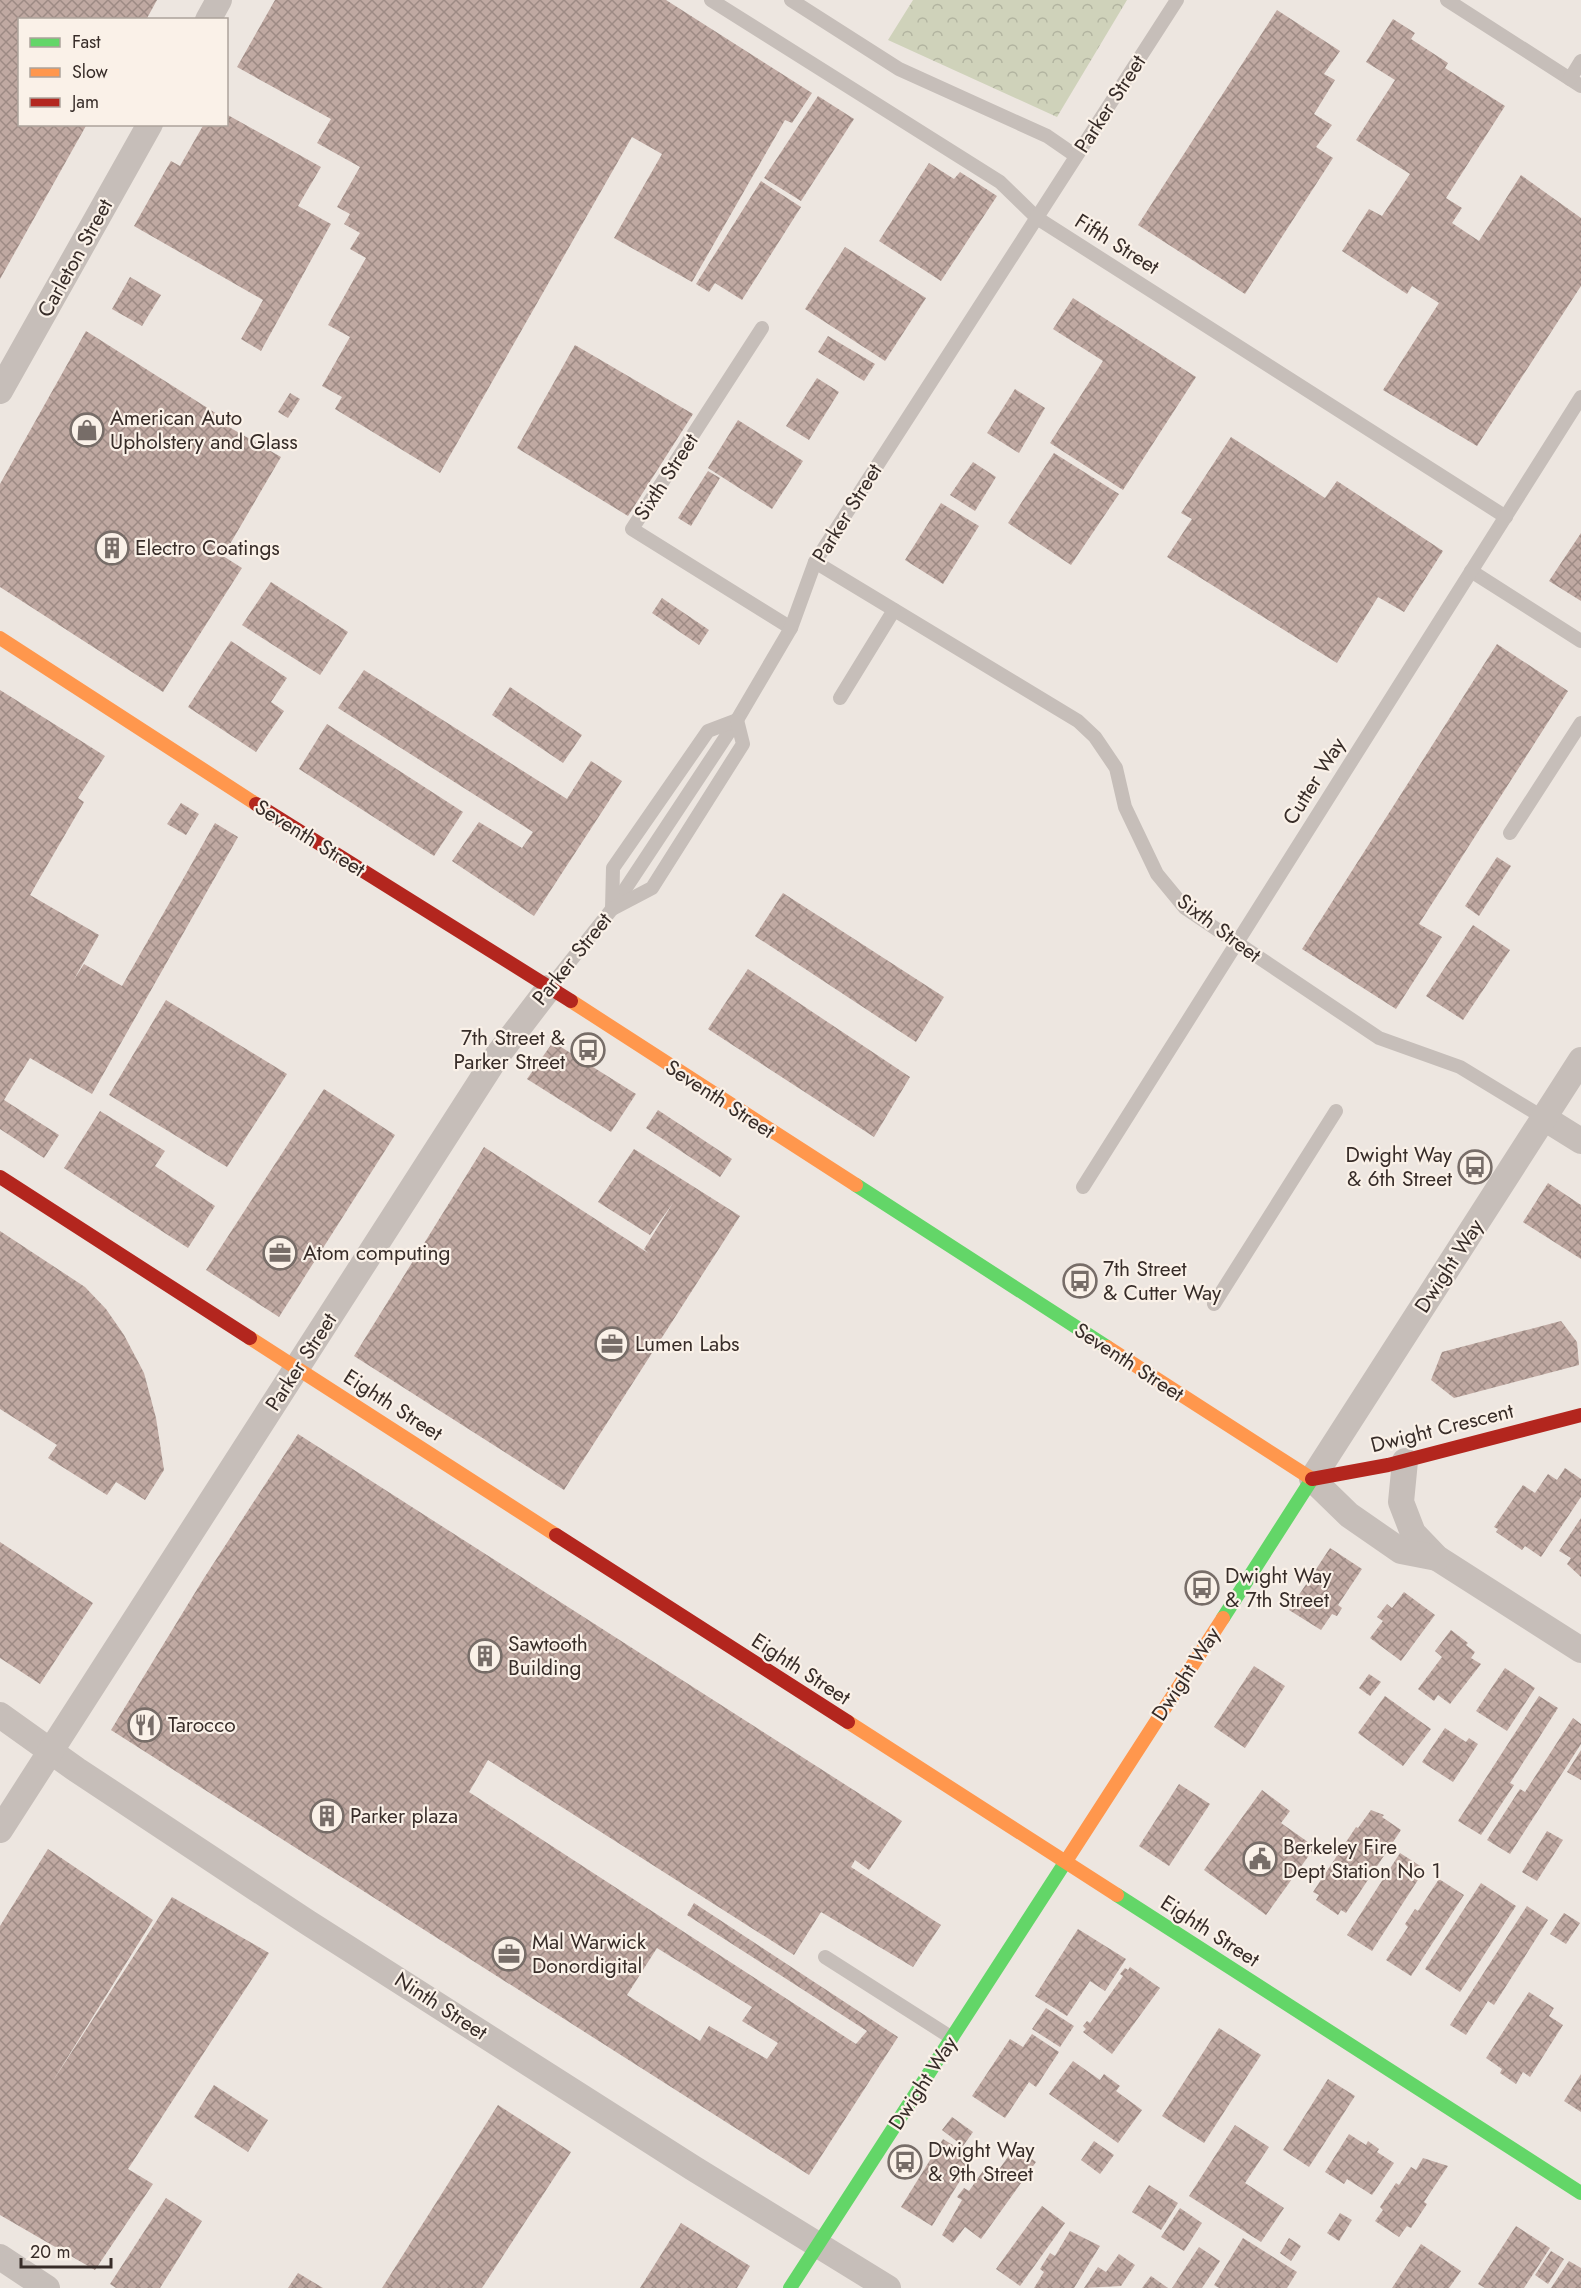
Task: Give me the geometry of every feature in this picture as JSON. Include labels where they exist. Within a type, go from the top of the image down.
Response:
[{"type":"street","points":[[209,18],[219,0]]},
{"type":"street","name":"Carleton Street","points":[[0,392],[149,126]]},
{"type":"street","name":"Seventh Street","points":[[0,638],[321,846],[549,988],[1312,1479],[1349,1515],[1401,1551],[1437,1558]]},
{"type":"street","name":"Parker Street","points":[[0,1830],[497,1056],[549,988]]},
{"type":"street","name":"Dwight Way","points":[[790,2288],[1581,1060]]},
{"type":"street","name":"Sixth Street","points":[[1544,1118],[1581,1141]]},
{"type":"street","name":"Eighth Street","points":[[0,1177],[1581,2193]]},
{"type":"street","name":"Dwight Crescent","points":[[1312,1479],[1405,1461],[1581,1415]]},
{"type":"street","name":"Seventh Street","points":[[1405,1461],[1401,1502],[1413,1533],[1437,1558],[1581,1650]]},
{"type":"street","name":"Ninth Street","points":[[0,1715],[308,1922],[888,2288]]},
{"type":"street","points":[[0,2258],[47,2288]]},
{"type":"lane","name":"Fifth Street","points":[[711,0],[1000,182],[1037,218],[1506,517]]},
{"type":"lane","points":[[791,0],[899,69],[1047,136],[1076,156]]},
{"type":"lane","name":"Parker Street","points":[[549,988],[612,909],[652,888],[743,744],[737,720],[791,628],[814,562],[1177,0]]},
{"type":"lane","points":[[1447,0],[1575,82],[1581,61]]},
{"type":"lane","name":"Sixth Street","points":[[762,328],[632,529],[791,628]]},
{"type":"lane","name":"Cutter Way","points":[[1083,1187],[1581,397]]},
{"type":"lane","name":"Sixth Street","points":[[814,562],[1078,721],[1095,737],[1116,768],[1125,807],[1157,874],[1185,908],[1379,1038],[1460,1067],[1544,1118]]},
{"type":"lane","points":[[1471,571],[1581,641]]},
{"type":"lane","points":[[840,698],[894,610]]},
{"type":"lane","points":[[612,909],[613,868],[708,731],[737,720]]},
{"type":"lane","points":[[612,909],[737,720]]},
{"type":"lane","points":[[1510,833],[1581,723]]},
{"type":"lane","points":[[1214,1304],[1336,1111]]},
{"type":"lane","points":[[825,1957],[952,2038]]},
{"type":"green space","points":[[913,0],[1127,0],[1057,117],[888,40]]},
{"type":"building","points":[[0,0],[157,0],[147,18],[18,18],[18,126],[86,126],[0,279]]},
{"type":"building","points":[[275,0],[666,0],[812,93],[792,123],[785,120],[692,282],[614,238],[662,154],[632,137],[440,473],[335,409],[342,397],[322,386],[350,337],[328,325],[366,258],[350,249],[360,233],[344,224],[350,214],[337,207],[360,167],[317,143],[331,119],[237,67]]},
{"type":"building","points":[[1277,10],[1340,51],[1324,74],[1335,80],[1314,114],[1332,125],[1316,147],[1333,158],[1245,294],[1138,225]]},
{"type":"building","points":[[1393,19],[1415,33],[1411,39],[1448,63],[1445,68],[1505,106],[1446,198],[1462,208],[1452,223],[1479,241],[1521,175],[1581,218],[1581,286],[1477,446],[1383,390],[1439,303],[1412,286],[1407,294],[1342,251],[1369,209],[1382,216],[1410,174],[1356,140],[1395,80],[1366,62]]},
{"type":"building","points":[[818,96],[854,119],[801,201],[764,178]]},
{"type":"building","points":[[228,115],[321,167],[298,206],[331,224],[261,351],[241,339],[263,300],[134,226],[171,161],[180,166],[203,126],[228,126]]},
{"type":"building","points":[[929,163],[954,179],[960,172],[997,196],[941,281],[879,241]]},
{"type":"building","points":[[761,181],[801,207],[742,300],[715,283],[709,292],[696,284]]},
{"type":"building","points":[[845,247],[926,298],[885,361],[805,309]]},
{"type":"building","points":[[130,277],[161,295],[142,326],[112,309]]},
{"type":"building","points":[[1073,298],[1196,377],[1123,490],[1050,443],[1103,361],[1053,329]]},
{"type":"building","points":[[86,331],[217,414],[215,419],[281,457],[223,556],[242,568],[163,692],[0,587],[0,484]]},
{"type":"building","points":[[828,336],[875,364],[864,381],[818,352]]},
{"type":"building","points":[[575,345],[693,414],[628,516],[517,448]]},
{"type":"building","points":[[817,378],[839,392],[809,440],[786,426]]},
{"type":"building","points":[[1015,389],[1045,408],[1019,453],[987,433]]},
{"type":"building","points":[[290,393],[300,399],[288,418],[278,412]]},
{"type":"building","points":[[738,420],[803,461],[772,509],[708,468]]},
{"type":"building","points":[[1231,437],[1325,498],[1337,481],[1443,551],[1404,612],[1378,597],[1337,663],[1167,557],[1192,519],[1181,513]]},
{"type":"building","points":[[1054,453],[1119,494],[1071,565],[1008,523]]},
{"type":"building","points":[[973,462],[996,477],[975,511],[950,495]]},
{"type":"building","points":[[708,471],[720,478],[691,526],[678,518]]},
{"type":"building","points":[[941,503],[979,526],[943,584],[905,560]]},
{"type":"building","points":[[1581,533],[1581,601],[1549,581]]},
{"type":"building","points":[[271,582],[348,632],[320,675],[242,625]]},
{"type":"building","points":[[662,598],[709,630],[699,645],[652,613]]},
{"type":"building","points":[[231,641],[287,678],[271,702],[284,711],[256,752],[188,707]]},
{"type":"building","points":[[1497,644],[1568,691],[1419,924],[1442,937],[1396,1009],[1302,949]]},
{"type":"building","points":[[364,670],[567,799],[591,761],[622,781],[534,916],[452,861],[479,822],[522,848],[533,832],[338,708]]},
{"type":"building","points":[[510,687],[582,735],[563,763],[492,715]]},
{"type":"building","points":[[0,690],[105,756],[78,798],[84,802],[30,895],[99,935],[73,981],[84,964],[122,986],[215,823],[238,837],[92,1094],[30,1058],[4,1100],[59,1135],[44,1158],[0,1129]]},
{"type":"building","points":[[327,724],[463,812],[434,856],[299,769]]},
{"type":"building","points":[[181,803],[199,814],[186,835],[167,824]]},
{"type":"building","points":[[1497,857],[1511,866],[1479,916],[1465,906]]},
{"type":"building","points":[[783,893],[944,997],[916,1042],[755,936]]},
{"type":"building","points":[[1473,925],[1510,950],[1463,1020],[1426,996]]},
{"type":"building","points":[[748,969],[910,1077],[874,1137],[708,1029]]},
{"type":"building","points":[[166,1000],[287,1074],[227,1167],[109,1095]]},
{"type":"building","points":[[553,1042],[636,1094],[611,1132],[527,1079]]},
{"type":"building","points":[[324,1089],[395,1135],[279,1317],[206,1270]]},
{"type":"building","points":[[658,1110],[732,1159],[720,1177],[646,1128]]},
{"type":"building","points":[[100,1111],[165,1151],[155,1166],[215,1206],[188,1248],[64,1168]]},
{"type":"building","points":[[484,1147],[648,1253],[644,1249],[673,1203],[650,1235],[598,1202],[634,1149],[740,1216],[564,1490],[354,1356]]},
{"type":"building","points":[[1548,1183],[1581,1205],[1581,1259],[1523,1222]]},
{"type":"building","points":[[0,1231],[85,1287],[106,1309],[124,1335],[144,1373],[156,1418],[164,1470],[145,1500],[116,1482],[107,1495],[48,1458],[57,1445],[0,1409]]},
{"type":"building","points":[[1561,1321],[1577,1342],[1579,1365],[1454,1398],[1431,1380],[1442,1352]]},
{"type":"building","points":[[298,1434],[902,1821],[869,1870],[855,1860],[851,1867],[941,1925],[913,1967],[821,1912],[794,1955],[488,1760],[469,1792],[856,2044],[867,2031],[687,1915],[694,1903],[898,2037],[809,2175],[111,1730],[204,1578]],"holes":[[[657,1948],[752,2007],[742,2021],[778,2043],[767,2059],[709,2026],[700,2041],[627,1995]]]},
{"type":"building","points":[[1565,1468],[1581,1479],[1581,1497],[1541,1557],[1525,1546],[1522,1550],[1496,1532],[1498,1529],[1494,1527],[1523,1485],[1535,1493],[1548,1474],[1557,1480]]},
{"type":"building","points":[[1581,1518],[1581,1577],[1567,1564],[1571,1558],[1559,1551]]},
{"type":"building","points":[[0,1542],[93,1603],[40,1684],[0,1658]]},
{"type":"building","points":[[1330,1548],[1362,1569],[1338,1605],[1342,1608],[1337,1616],[1332,1614],[1321,1630],[1289,1610]]},
{"type":"building","points":[[1404,1592],[1435,1615],[1401,1661],[1370,1638],[1383,1621],[1377,1617],[1387,1604],[1392,1608]]},
{"type":"building","points":[[1451,1630],[1468,1643],[1466,1645],[1475,1652],[1471,1658],[1481,1664],[1450,1704],[1438,1695],[1434,1701],[1418,1689],[1442,1657],[1435,1651]]},
{"type":"building","points":[[1254,1666],[1285,1686],[1245,1748],[1214,1727]]},
{"type":"building","points":[[1505,1668],[1535,1688],[1507,1731],[1476,1711]]},
{"type":"building","points":[[1369,1674],[1381,1682],[1370,1696],[1359,1688]]},
{"type":"building","points":[[1385,1696],[1431,1729],[1403,1766],[1358,1733]]},
{"type":"building","points":[[1539,1696],[1558,1708],[1510,1783],[1514,1785],[1481,1835],[1458,1821]]},
{"type":"building","points":[[1573,1718],[1581,1724],[1581,1744],[1510,1854],[1487,1840],[1520,1789],[1525,1792]]},
{"type":"building","points":[[1445,1728],[1466,1742],[1469,1738],[1478,1744],[1453,1782],[1422,1762]]},
{"type":"building","points":[[1581,1750],[1581,1780],[1567,1772]]},
{"type":"building","points":[[1179,1784],[1210,1804],[1169,1866],[1139,1846]]},
{"type":"building","name":"Berkeley Fire Dept Station No 1","points":[[1262,1790],[1290,1811],[1281,1823],[1315,1847],[1266,1915],[1204,1870]]},
{"type":"building","points":[[1371,1810],[1384,1815],[1382,1817],[1401,1830],[1346,1913],[1341,1910],[1338,1915],[1316,1900],[1319,1895],[1313,1892],[1356,1827],[1358,1828]]},
{"type":"building","points":[[1547,1831],[1563,1840],[1537,1881],[1522,1872]]},
{"type":"building","points":[[48,1849],[153,1920],[51,2084],[172,1897],[269,1953],[128,2169],[153,2184],[95,2270],[0,2215],[0,1926]]},
{"type":"building","points":[[1400,1853],[1425,1869],[1372,1951],[1347,1935]]},
{"type":"building","points":[[1439,1879],[1464,1895],[1411,1976],[1386,1960],[1408,1927],[1405,1924],[1415,1909],[1418,1911]]},
{"type":"building","points":[[1481,1883],[1516,1906],[1460,1992],[1425,1969]]},
{"type":"building","points":[[1527,1906],[1548,1920],[1494,2005],[1488,2001],[1466,2035],[1450,2025]]},
{"type":"building","points":[[1564,1913],[1580,1923],[1566,1944],[1550,1934]]},
{"type":"building","points":[[1078,1929],[1126,1959],[1105,1991],[1090,1981],[1067,2016],[1035,1996]]},
{"type":"building","points":[[1130,1967],[1160,1988],[1112,2054],[1083,2032],[1086,2029],[1083,2026],[1087,2021],[1090,2023],[1123,1976],[1120,1974],[1125,1968],[1128,1970]]},
{"type":"building","points":[[1529,1992],[1554,2008],[1549,2016],[1563,2025],[1530,2077],[1523,2072],[1516,2084],[1500,2073],[1502,2069],[1486,2058]]},
{"type":"building","points":[[1046,2008],[1074,2026],[1060,2047],[1032,2029]]},
{"type":"building","points":[[1219,2028],[1261,2055],[1204,2143],[1162,2116]]},
{"type":"building","points":[[1032,2034],[1059,2052],[1036,2087],[1029,2082],[1005,2118],[972,2096],[1010,2039],[1023,2047]]},
{"type":"building","points":[[1073,2061],[1100,2080],[1104,2074],[1120,2086],[1116,2091],[1142,2110],[1118,2143],[1049,2094]]},
{"type":"building","points":[[1581,2074],[1581,2112],[1564,2101]]},
{"type":"building","points":[[1328,2079],[1355,2096],[1309,2167],[1283,2150]]},
{"type":"building","points":[[214,2085],[268,2120],[248,2152],[194,2117]]},
{"type":"building","points":[[498,2105],[571,2152],[482,2288],[382,2288]]},
{"type":"building","points":[[952,2117],[973,2132],[963,2146],[942,2130]]},
{"type":"building","points":[[1235,2125],[1269,2147],[1245,2183],[1284,2208],[1261,2242],[1189,2196]]},
{"type":"building","points":[[1349,2134],[1366,2145],[1368,2141],[1379,2149],[1377,2152],[1394,2163],[1372,2195],[1347,2179],[1344,2184],[1325,2172]]},
{"type":"building","points":[[943,2139],[974,2158],[932,2226],[901,2207]]},
{"type":"building","points":[[1094,2141],[1114,2155],[1100,2174],[1081,2160]]},
{"type":"building","points":[[1015,2147],[1036,2162],[981,2239],[965,2227],[953,2243],[942,2235],[962,2200],[957,2197],[964,2188],[969,2191],[985,2168],[995,2175]]},
{"type":"building","points":[[1423,2158],[1448,2166],[1424,2202],[1427,2204],[1411,2228],[1407,2226],[1399,2237],[1375,2221],[1383,2210],[1380,2207],[1396,2183],[1399,2185],[1411,2167],[1416,2170]]},
{"type":"building","points":[[1149,2185],[1178,2203],[1161,2230],[1132,2212]]},
{"type":"building","points":[[166,2198],[202,2221],[160,2288],[116,2288],[110,2284]]},
{"type":"building","points":[[1042,2206],[1065,2223],[1020,2286],[996,2269]]},
{"type":"building","points":[[1180,2208],[1202,2223],[1184,2251],[1161,2237]]},
{"type":"building","points":[[1340,2213],[1352,2220],[1339,2241],[1327,2233]]},
{"type":"building","points":[[681,2223],[750,2266],[737,2288],[640,2288]]},
{"type":"building","points":[[1516,2226],[1550,2248],[1524,2288],[1485,2288],[1478,2284]]},
{"type":"building","points":[[1070,2231],[1100,2246],[1074,2288],[1034,2288],[1044,2272],[1040,2269],[1050,2253],[1055,2256]]},
{"type":"building","points":[[1243,2238],[1297,2272],[1287,2288],[1219,2288],[1214,2285]]},
{"type":"building","points":[[1289,2238],[1301,2246],[1291,2261],[1280,2253]]},
{"type":"building","points":[[1421,2244],[1461,2271],[1449,2288],[1392,2288]]},
{"type":"building","points":[[1199,2247],[1220,2261],[1202,2288],[1172,2288]]},
{"type":"building","points":[[1551,2251],[1564,2259],[1548,2284],[1535,2275]]},
{"type":"building","points":[[1119,2254],[1135,2265],[1121,2286],[1084,2288],[1098,2267],[1106,2272]]},
{"type":"building","points":[[1569,2261],[1581,2268],[1581,2288],[1551,2288]]},
{"type":"building","points":[[298,2273],[323,2288],[288,2288]]},
{"type":"building","points":[[1151,2276],[1168,2288],[1142,2288]]},
{"type":"traffic: fast","points":[[856,1185],[1107,1347]]},
{"type":"traffic: fast","points":[[1223,1618],[1312,1479]]},
{"type":"traffic: fast","points":[[790,2288],[1068,1858]]},
{"type":"traffic: fast","points":[[1117,1895],[1581,2193]]},
{"type":"traffic: slow","points":[[0,638],[256,804]]},
{"type":"traffic: slow","points":[[571,1001],[856,1185]]},
{"type":"traffic: slow","points":[[250,1338],[556,1535]]},
{"type":"traffic: slow","points":[[1107,1347],[1312,1479]]},
{"type":"traffic: slow","points":[[1068,1858],[1223,1618]]},
{"type":"traffic: slow","points":[[848,1722],[1117,1895]]},
{"type":"traffic: jam","points":[[256,804],[571,1001]]},
{"type":"traffic: jam","points":[[0,1177],[250,1338]]},
{"type":"traffic: jam","points":[[1312,1479],[1388,1465],[1581,1415]]},
{"type":"traffic: jam","points":[[556,1535],[848,1722]]},
{"type":"place","name":"American Auto Upholstery and Glass","points":[[87,430]]},
{"type":"place","name":"Electro Coatings","points":[[112,548]]},
{"type":"place","name":"7th Street & Parker Street","points":[[588,1050]]},
{"type":"place","name":"Dwight Way & 6th Street","points":[[1475,1167]]},
{"type":"place","name":"Atom computing","points":[[280,1253]]},
{"type":"place","name":"7th Street & Cutter Way","points":[[1080,1281]]},
{"type":"place","name":"Lumen Labs","points":[[612,1344]]},
{"type":"place","name":"Dwight Way & 7th Street","points":[[1202,1588]]},
{"type":"place","name":"Sawtooth Building","points":[[485,1656]]},
{"type":"place","name":"Tarocco","points":[[145,1725]]},
{"type":"place","name":"Parker plaza","points":[[327,1816]]},
{"type":"place","name":"Berkeley Fire Dept Station No 1","points":[[1260,1859]]},
{"type":"place","name":"Mal Warwick Donordigital","points":[[509,1954]]},
{"type":"place","name":"Dwight Way & 9th Street","points":[[905,2162]]}]
